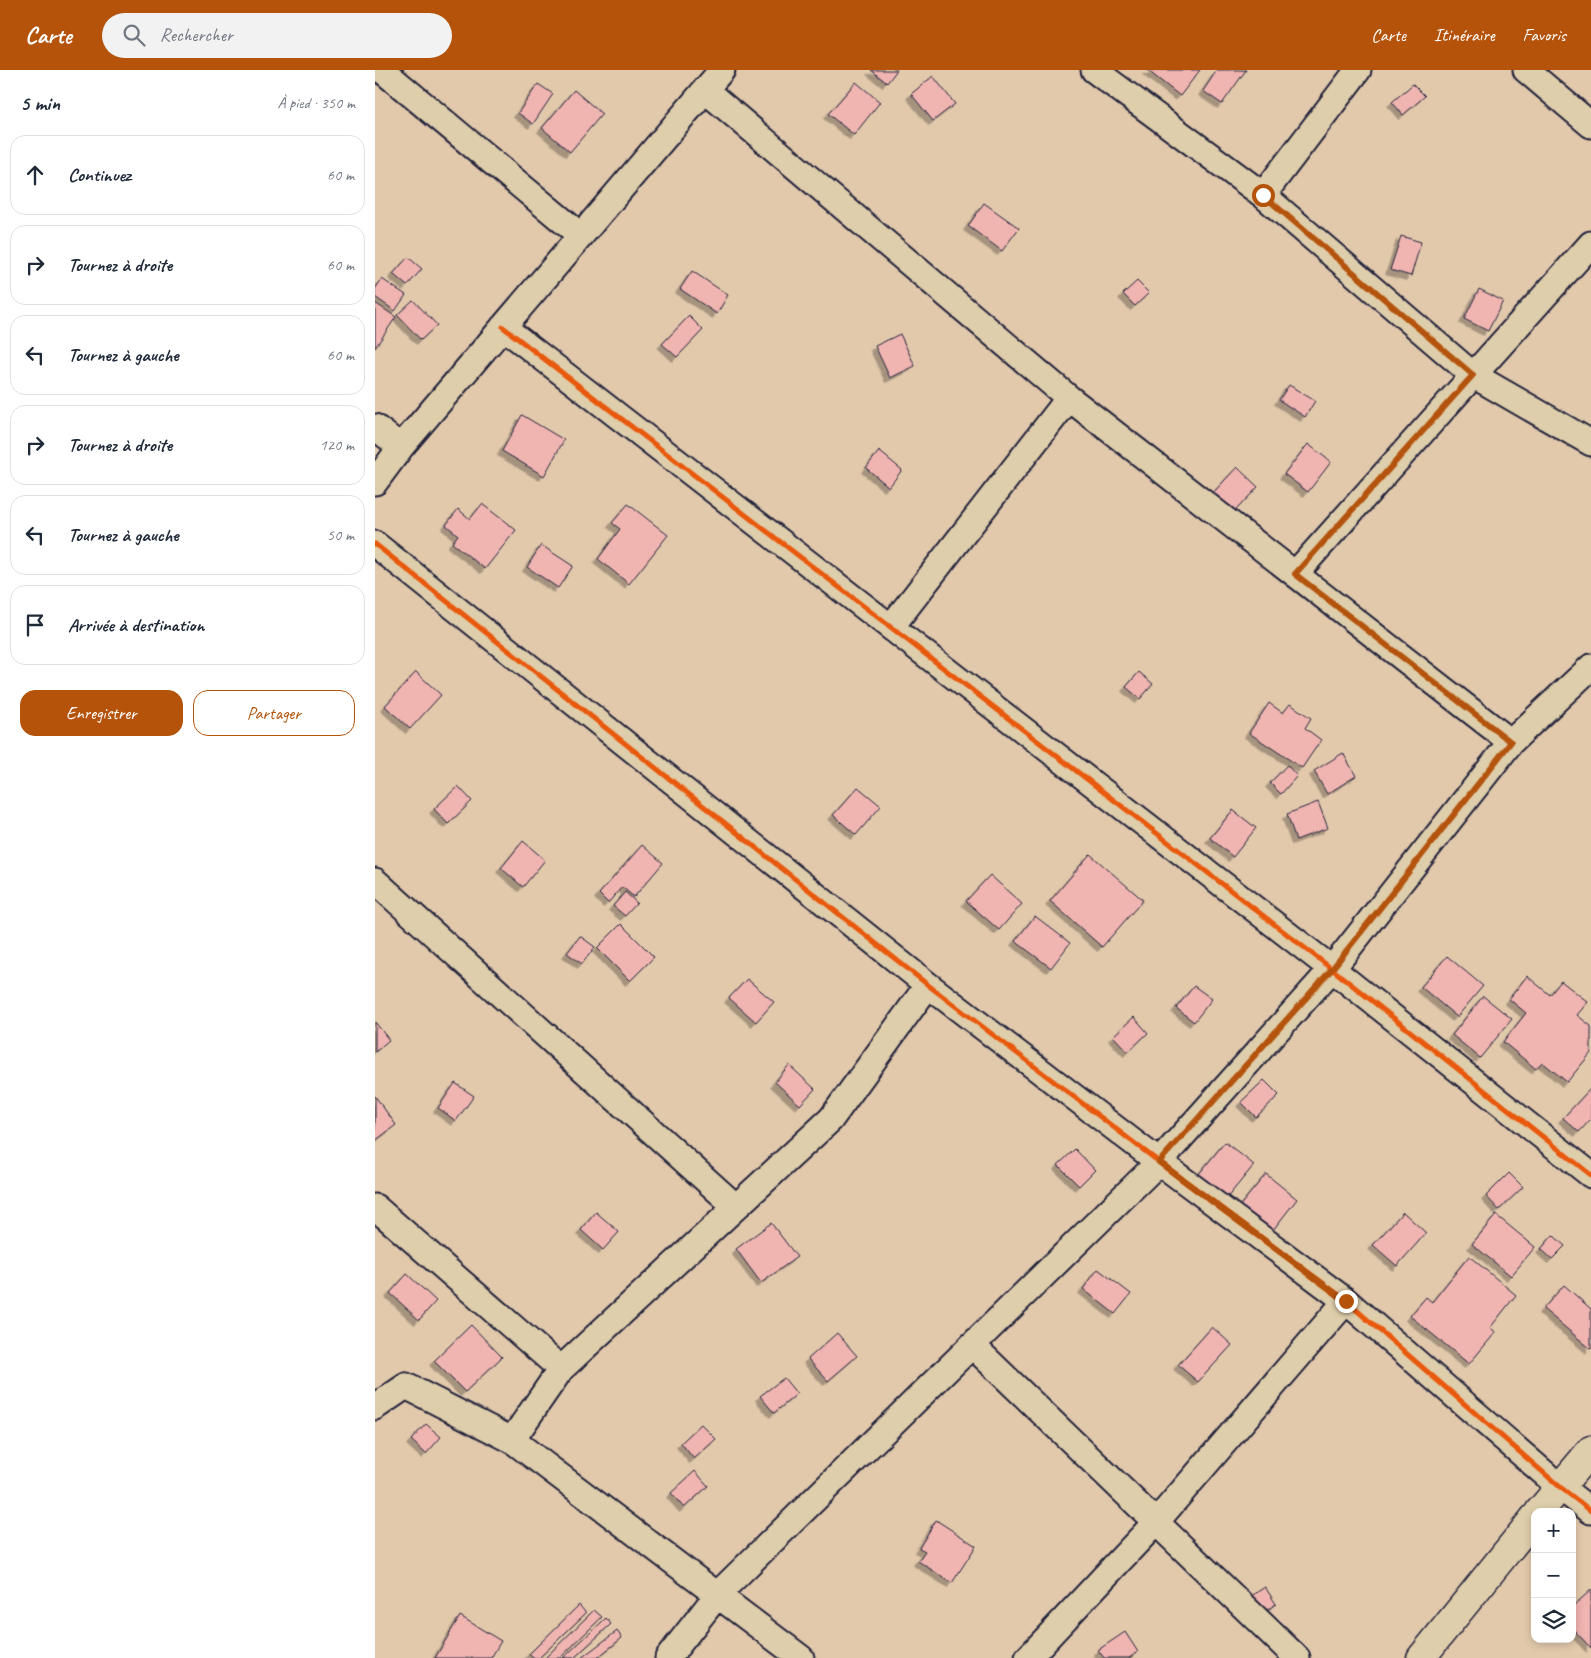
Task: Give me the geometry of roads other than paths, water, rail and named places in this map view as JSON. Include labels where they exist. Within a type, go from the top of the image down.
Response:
[{"type":"street","points":[[382,70],[581,236]]},
{"type":"street","points":[[375,482],[401,447],[722,70]]},
{"type":"street","points":[[1094,70],[1263,195],[1473,375],[1591,442]]},
{"type":"street","points":[[1263,195],[1358,70]]},
{"type":"street","points":[[1526,70],[1591,125]]},
{"type":"street","points":[[705,90],[1069,398],[1511,742]]},
{"type":"street","points":[[1295,574],[1591,244]]},
{"type":"street","points":[[503,327],[1332,969],[1591,1175]]},
{"type":"street","points":[[891,628],[1069,398]]},
{"type":"street","points":[[375,427],[401,447]]},
{"type":"street","points":[[375,544],[928,985],[1159,1162],[1346,1301],[1559,1487],[1591,1511]]},
{"type":"street","points":[[668,1658],[718,1594],[1159,1162],[1332,969],[1511,742],[1591,667]]},
{"type":"street","points":[[375,881],[736,1207]]},
{"type":"street","points":[[512,1440],[561,1369],[831,1119],[928,985]]},
{"type":"street","points":[[375,1208],[561,1369]]},
{"type":"street","points":[[1028,1658],[1156,1522],[1346,1301]]},
{"type":"street","points":[[971,1345],[1297,1658]]},
{"type":"street","points":[[375,1407],[406,1386],[512,1440],[801,1658]]},
{"type":"street","points":[[1542,1508],[1591,1450]]},
{"type":"street","points":[[1421,1658],[1531,1522]]}]
